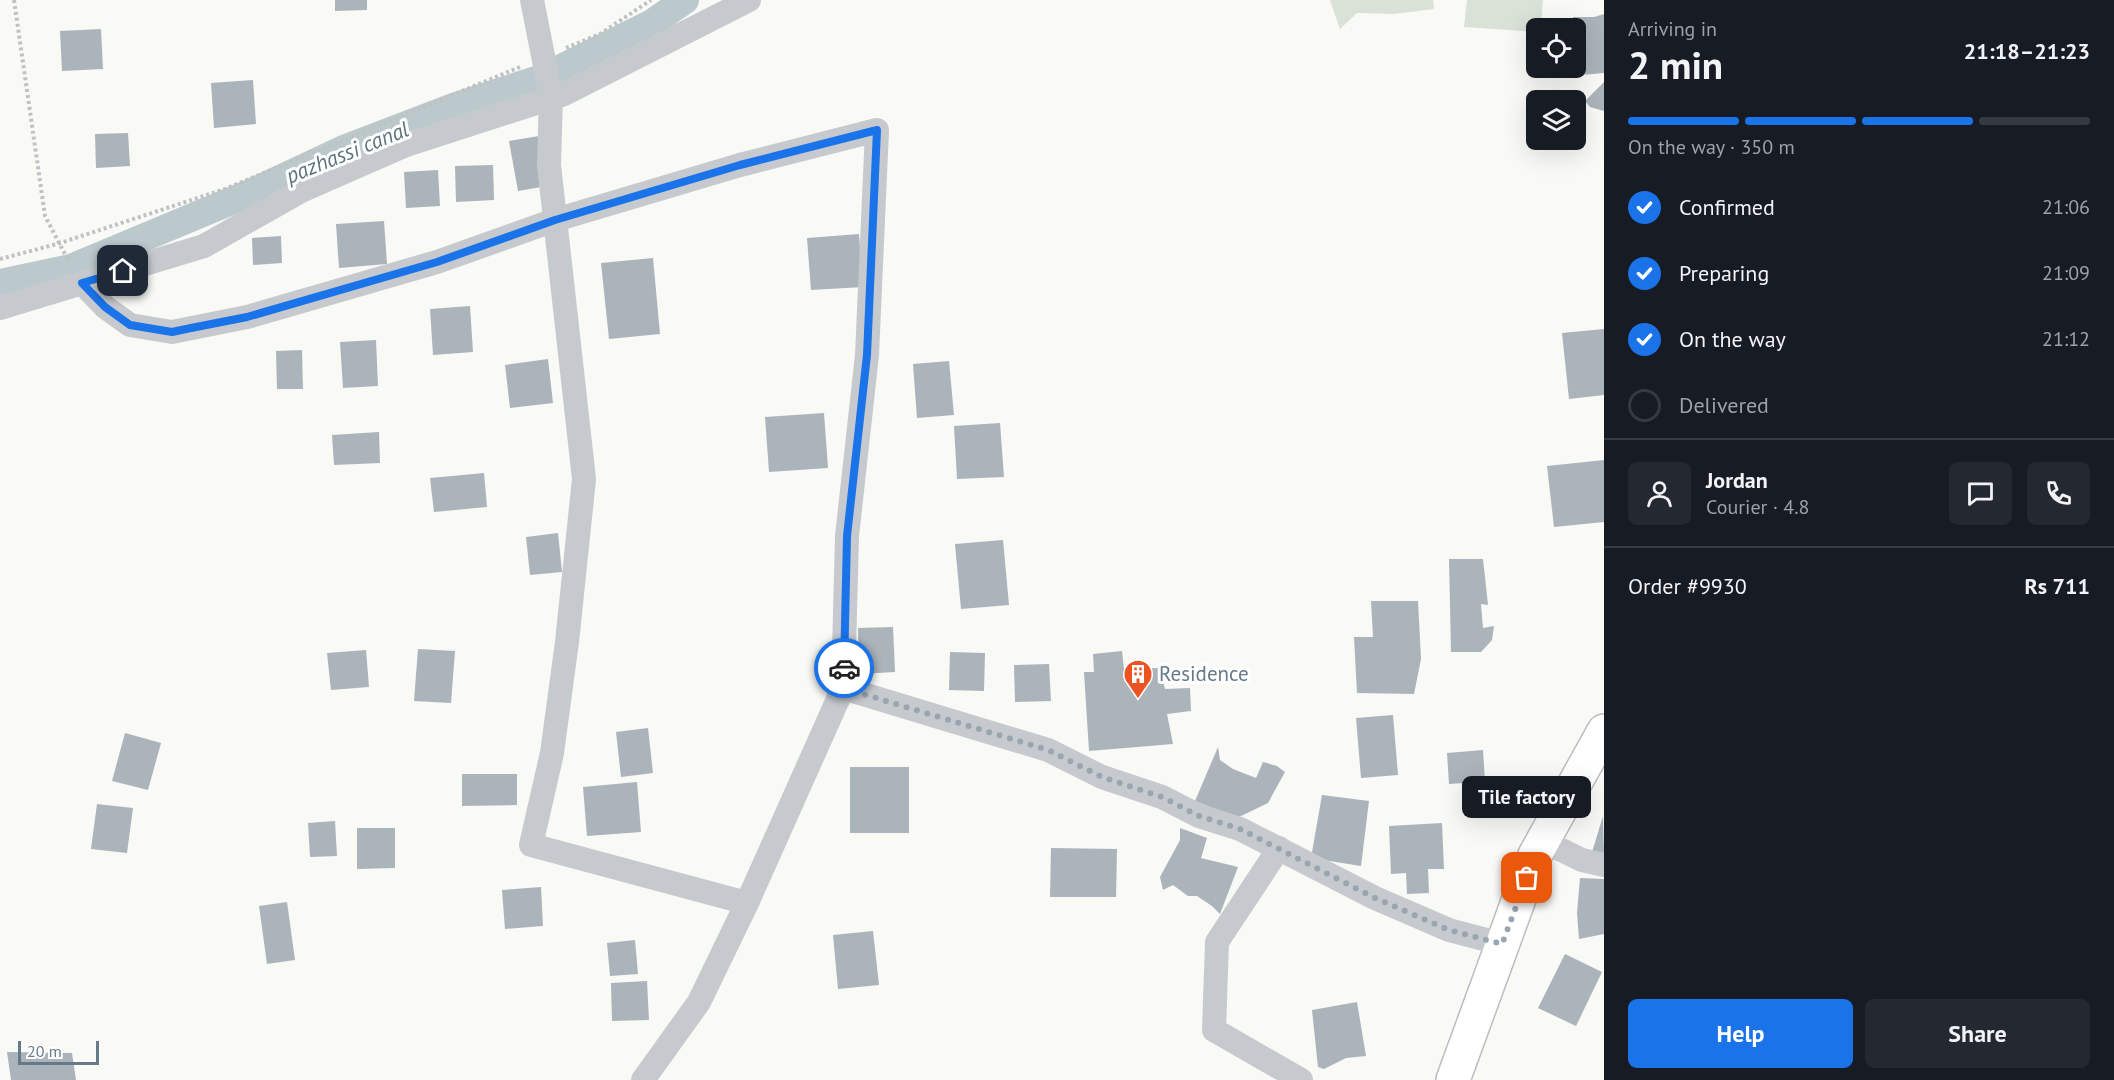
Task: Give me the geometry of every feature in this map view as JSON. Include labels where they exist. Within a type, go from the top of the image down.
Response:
[{"type":"main road","points":[[1453,1080],[1502,944],[1543,841],[1604,730]]},
{"type":"street","points":[[532,0],[551,97],[549,165],[584,479],[567,642],[553,742],[531,845],[747,903]]},
{"type":"street","points":[[0,309],[204,246],[301,191],[406,145],[551,97],[749,0]]},
{"type":"street","points":[[82,283],[105,307],[130,325],[172,332],[247,317],[437,262],[555,220],[740,165],[877,130],[867,355],[847,536],[843,688],[747,903],[699,1002],[643,1080]]},
{"type":"street","points":[[843,688],[1048,750],[1102,777],[1162,797],[1199,816],[1240,829],[1375,898],[1449,930],[1502,944]]},
{"type":"street","points":[[1543,841],[1582,860],[1604,864]]},
{"type":"street","points":[[1279,848],[1217,942],[1214,1030],[1301,1080]]},
{"type":"path","points":[[14,0],[22,38],[45,216],[58,245]]},
{"type":"path","points":[[0,259],[58,245],[225,189],[544,61],[600,34],[651,0]]},
{"type":"shaded area","points":[[1330,0],[1433,0],[1434,9],[1394,14],[1357,13],[1340,29]]},
{"type":"shaded area","points":[[1467,0],[1543,0],[1542,18],[1526,18],[1526,31],[1464,27]]},
{"type":"building","points":[[335,0],[367,0],[367,10],[335,11]]},
{"type":"building","points":[[1604,14],[1604,73],[1586,75],[1586,18],[1573,17],[1594,17]]},
{"type":"building","points":[[101,29],[103,69],[62,71],[60,31]]},
{"type":"building","points":[[253,80],[256,124],[214,128],[211,83]]},
{"type":"building","points":[[1604,82],[1604,111],[1590,107],[1586,100]]},
{"type":"building","points":[[128,133],[130,166],[96,168],[95,134]]},
{"type":"building","points":[[539,136],[547,186],[518,191],[509,141]]},
{"type":"building","points":[[493,165],[494,200],[456,202],[455,166]]},
{"type":"building","points":[[438,170],[440,206],[406,208],[404,172]]},
{"type":"building","points":[[384,221],[387,264],[339,268],[336,224]]},
{"type":"building","points":[[859,234],[863,287],[811,290],[807,238]]},
{"type":"building","points":[[281,236],[282,263],[253,265],[252,238]]},
{"type":"building","points":[[653,258],[660,334],[609,339],[601,263]]},
{"type":"building","points":[[470,306],[473,352],[433,355],[430,309]]},
{"type":"building","points":[[1604,329],[1604,395],[1569,399],[1562,333]]},
{"type":"building","points":[[376,340],[378,386],[343,388],[340,342]]},
{"type":"building","points":[[302,350],[303,389],[277,389],[276,351]]},
{"type":"building","points":[[548,359],[553,403],[510,408],[505,365]]},
{"type":"building","points":[[949,361],[954,415],[917,418],[913,364]]},
{"type":"building","points":[[824,413],[828,468],[769,472],[765,417]]},
{"type":"building","points":[[1000,423],[1004,477],[957,479],[954,426]]},
{"type":"building","points":[[379,432],[380,463],[334,465],[332,435]]},
{"type":"building","points":[[1604,460],[1604,522],[1554,527],[1547,466]]},
{"type":"building","points":[[484,473],[487,507],[434,512],[430,478]]},
{"type":"building","points":[[558,533],[562,572],[530,575],[526,537]]},
{"type":"building","points":[[1003,540],[1009,605],[961,609],[955,544]]},
{"type":"building","points":[[1449,559],[1483,559],[1488,605],[1481,604],[1483,628],[1494,626],[1492,640],[1481,652],[1451,652]]},
{"type":"building","points":[[1371,601],[1418,601],[1421,659],[1414,694],[1357,693],[1354,637],[1373,637]]},
{"type":"building","points":[[893,627],[895,672],[859,674],[858,628]]},
{"type":"building","points":[[418,649],[455,651],[451,703],[414,701]]},
{"type":"building","points":[[366,650],[369,687],[331,690],[327,653]]},
{"type":"building","name":"Residence","points":[[1122,651],[1124,669],[1160,668],[1165,689],[1190,688],[1191,711],[1167,714],[1173,744],[1089,751],[1084,672],[1094,672],[1093,654]]},
{"type":"building","points":[[950,652],[985,653],[984,691],[949,690]]},
{"type":"building","points":[[1049,664],[1051,701],[1015,702],[1014,665]]},
{"type":"building","points":[[1393,715],[1398,775],[1361,778],[1356,718]]},
{"type":"building","points":[[648,728],[653,773],[621,777],[616,732]]},
{"type":"building","points":[[125,733],[161,743],[148,790],[112,781]]},
{"type":"building","name":"Residence","points":[[1218,747],[1220,760],[1233,769],[1256,778],[1263,762],[1277,766],[1285,772],[1268,803],[1237,818],[1195,801]]},
{"type":"building","points":[[1483,750],[1486,797],[1465,799],[1464,783],[1449,784],[1447,753]]},
{"type":"building","points":[[850,767],[909,767],[909,833],[850,833]]},
{"type":"building","points":[[462,774],[517,774],[517,805],[462,806]]},
{"type":"building","points":[[637,782],[641,832],[587,836],[583,787]]},
{"type":"building","points":[[1322,795],[1369,801],[1361,866],[1311,858]]},
{"type":"building","points":[[97,804],[133,808],[127,853],[91,849]]},
{"type":"building","points":[[1603,816],[1604,853],[1592,852]]},
{"type":"building","points":[[335,821],[337,856],[310,857],[308,823]]},
{"type":"building","points":[[1442,823],[1444,869],[1428,869],[1429,893],[1407,894],[1406,873],[1391,874],[1389,826]]},
{"type":"building","points":[[357,828],[395,828],[395,868],[357,869]]},
{"type":"building","points":[[1180,828],[1207,838],[1201,858],[1238,867],[1220,914],[1197,896],[1188,896],[1173,885],[1163,890],[1160,877],[1180,840]]},
{"type":"building","points":[[1051,848],[1117,849],[1116,897],[1050,897]]},
{"type":"building","points":[[1580,878],[1604,879],[1604,934],[1579,939],[1577,913]]},
{"type":"building","points":[[541,887],[543,926],[505,929],[502,890]]},
{"type":"building","points":[[287,902],[295,960],[267,964],[259,906]]},
{"type":"building","points":[[873,931],[879,985],[838,989],[833,935]]},
{"type":"building","points":[[635,940],[638,974],[610,976],[607,943]]},
{"type":"building","points":[[1565,954],[1602,972],[1576,1026],[1538,1008]]},
{"type":"building","points":[[647,981],[649,1020],[612,1021],[611,983]]},
{"type":"building","points":[[1357,1002],[1366,1056],[1346,1058],[1324,1069],[1318,1067],[1312,1010]]},
{"type":"building","points":[[7,1052],[72,1053],[76,1080],[11,1080]]},
{"type":"waterway","name":"pazhassi canal","points":[[0,283],[71,268],[248,194],[346,148],[453,107],[539,79],[652,23],[685,0]]},
{"type":"way so far","points":[[844,668],[843,688],[1048,750],[1102,777],[1162,797],[1199,816],[1240,829],[1375,898],[1449,930],[1502,944],[1527,878]]},
{"type":"place","name":"Residence","points":[[1138,700]]},
{"type":"place","name":"Tile factory","points":[[1527,878]]},
{"type":"route","points":[[123,271],[82,283],[105,307],[130,325],[172,332],[247,317],[437,262],[596,207],[740,165],[877,130],[867,355],[847,536],[844,668]]}]
